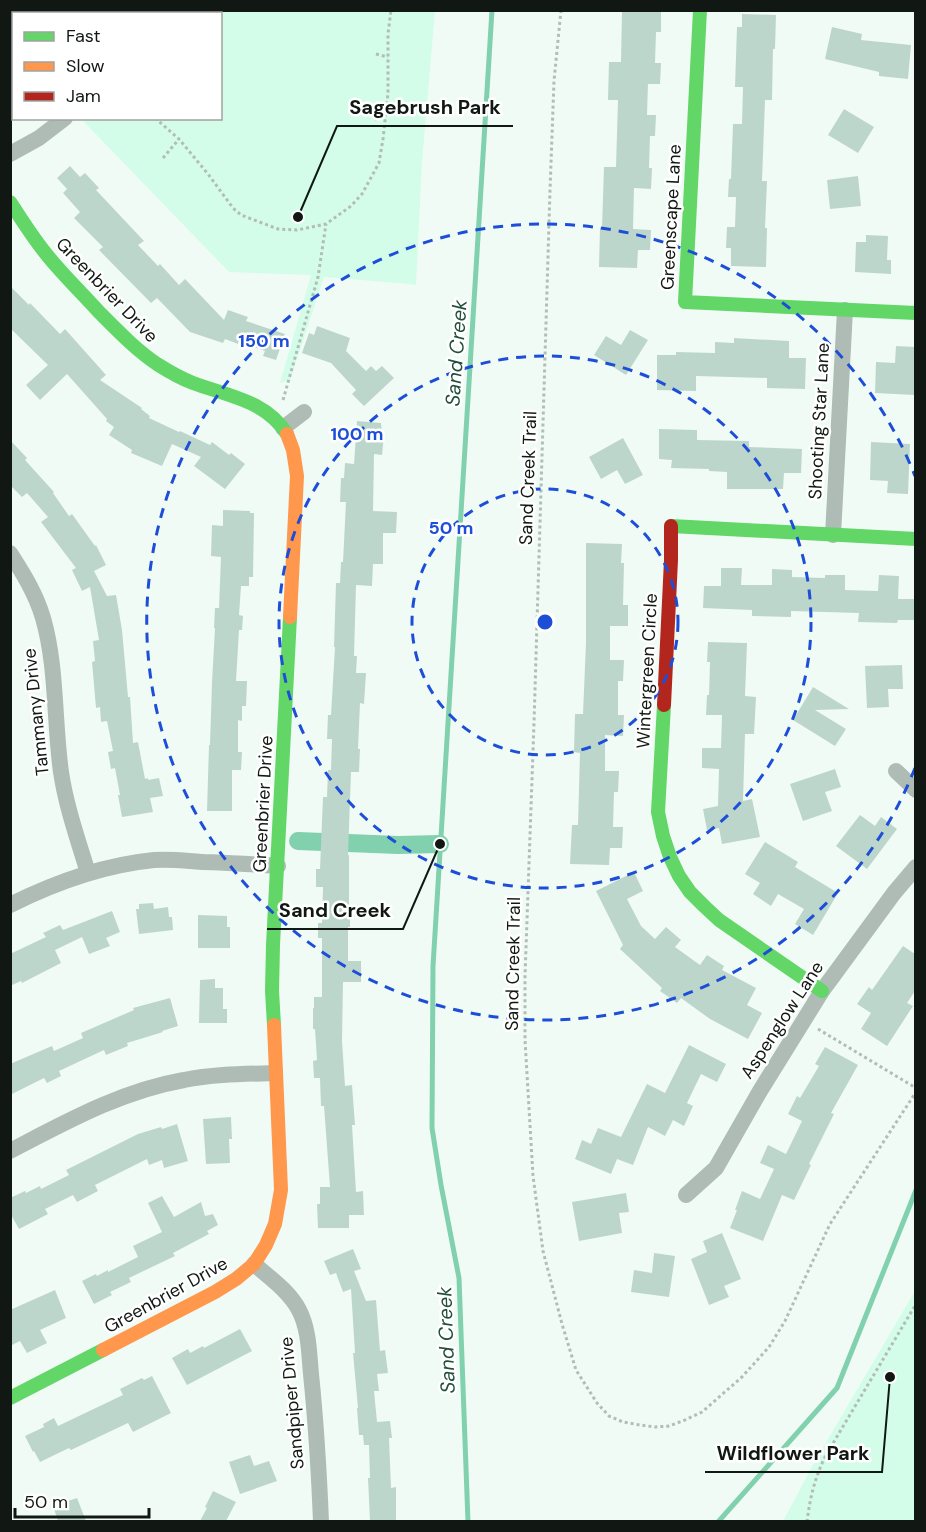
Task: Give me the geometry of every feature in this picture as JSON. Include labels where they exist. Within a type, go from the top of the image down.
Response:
[{"type":"street","name":"Greenscape Lane","points":[[699,10],[685,302],[915,314]]},
{"type":"street","points":[[10,154],[39,138],[62,120]]},
{"type":"street","name":"Greenbrier Drive","points":[[10,202],[45,254],[132,345],[163,369],[255,405],[270,414],[290,438],[296,453],[297,476],[273,945],[272,991],[281,1195],[274,1227],[254,1264],[238,1278],[10,1398]]},
{"type":"street","name":"Shooting Star Lane","points":[[833,535],[845,310]]},
{"type":"street","points":[[280,425],[304,412]]},
{"type":"street","name":"Wintergreen Circle","points":[[822,991],[718,920],[701,905],[687,889],[667,851],[658,812],[658,785],[671,560],[670,526],[915,539]]},
{"type":"street","name":"Tammany Drive","points":[[10,553],[35,596],[43,617],[47,634],[62,780],[88,873]]},
{"type":"street","points":[[896,771],[915,789]]},
{"type":"street","points":[[10,905],[50,886],[88,873],[156,860],[278,866]]},
{"type":"street","name":"Aspenglow Lane","points":[[686,1195],[716,1168],[760,1090],[822,991],[915,867]]},
{"type":"street","points":[[10,1151],[87,1112],[139,1091],[207,1076],[275,1073]]},
{"type":"street","name":"Sandpiper Drive","points":[[254,1264],[281,1287],[299,1309],[304,1323],[317,1430],[321,1521]]},
{"type":"path","points":[[156,120],[179,139],[241,215],[278,229],[297,230],[326,224],[351,206],[362,194],[379,163],[388,93],[388,34],[391,10]]},
{"type":"path","name":"Sand Creek Trail","points":[[561,10],[554,81],[550,190],[525,976],[525,1040],[533,1176],[543,1251],[576,1370],[597,1403],[609,1416],[623,1422],[640,1425],[669,1426],[702,1412],[742,1377],[769,1347],[785,1321],[830,1224],[915,1090]]},
{"type":"path","points":[[376,54],[388,57]]},
{"type":"path","points":[[375,118],[386,116]]},
{"type":"path","points":[[163,158],[179,139]]},
{"type":"path","points":[[280,425],[318,277],[326,224]]},
{"type":"path","points":[[804,1020],[915,1090]]},
{"type":"path","points":[[807,1521],[816,1476],[826,1455],[915,1304]]},
{"type":"green space","points":[[435,11],[422,162],[416,285],[324,277],[290,380],[280,383],[311,275],[229,272],[84,122],[86,120],[222,120],[222,12],[154,12]]},
{"type":"green space","points":[[915,1291],[915,1521],[783,1521],[814,1463]]},
{"type":"building","points":[[622,10],[661,12],[661,32],[656,32],[655,63],[661,63],[660,84],[648,84],[647,115],[656,115],[655,136],[650,136],[651,189],[634,188],[633,229],[651,230],[650,250],[638,250],[637,268],[599,267],[604,167],[616,167],[618,100],[608,100],[609,62],[621,62]]},
{"type":"building","points":[[742,14],[776,15],[772,100],[765,100],[762,181],[767,181],[766,267],[731,266],[731,248],[726,248],[727,227],[735,227],[736,197],[728,197],[733,124],[742,124],[743,87],[735,87],[737,27],[742,27]]},
{"type":"building","points":[[832,27],[862,34],[861,40],[911,45],[908,79],[879,76],[879,72],[825,59]]},
{"type":"building","points":[[844,109],[874,127],[858,153],[828,135]]},
{"type":"building","points":[[70,166],[80,177],[85,173],[99,188],[96,190],[144,241],[138,245],[179,285],[185,279],[224,320],[228,310],[248,317],[246,321],[285,334],[276,360],[263,356],[265,351],[239,342],[238,344],[225,339],[223,343],[190,332],[157,298],[151,303],[99,250],[103,247],[74,218],[80,212],[63,193],[67,189],[57,178]]},
{"type":"building","points":[[858,176],[861,206],[830,209],[827,180]]},
{"type":"building","points":[[866,235],[888,236],[887,260],[891,260],[891,274],[855,272],[856,242],[866,242]]},
{"type":"building","points":[[10,286],[60,334],[65,329],[106,375],[100,380],[142,408],[150,416],[149,418],[210,445],[212,442],[245,464],[225,489],[194,466],[201,457],[172,444],[162,466],[131,453],[132,450],[109,435],[114,427],[106,421],[107,419],[67,374],[40,400],[26,385],[48,365],[10,328]]},
{"type":"building","points":[[317,326],[350,338],[346,351],[366,371],[371,366],[376,371],[382,366],[394,378],[364,406],[352,394],[356,390],[331,363],[302,353],[309,333],[314,335]]},
{"type":"building","points":[[630,330],[648,340],[626,375],[594,355],[606,336],[621,345]]},
{"type":"building","points":[[734,338],[789,341],[789,358],[806,358],[805,389],[767,388],[767,378],[696,376],[696,391],[657,390],[657,355],[676,355],[676,352],[715,353],[715,342],[734,343]]},
{"type":"building","points":[[896,346],[915,347],[914,395],[875,393],[876,362],[895,363]]},
{"type":"building","points":[[357,421],[381,423],[382,435],[384,435],[382,455],[374,454],[373,511],[397,512],[396,533],[383,533],[383,564],[373,564],[372,586],[356,585],[354,656],[357,656],[356,673],[366,673],[364,704],[360,703],[359,772],[351,772],[348,961],[361,961],[361,982],[343,982],[342,1041],[345,1086],[352,1085],[356,1192],[363,1191],[364,1215],[349,1215],[349,1228],[318,1228],[317,1204],[320,1204],[320,1187],[330,1187],[324,1106],[321,1106],[320,1078],[314,1078],[313,1061],[317,1060],[315,1029],[313,1029],[314,997],[322,997],[322,938],[318,938],[318,923],[322,923],[323,887],[316,887],[316,869],[320,869],[323,797],[327,797],[328,770],[331,770],[332,739],[327,739],[328,715],[331,715],[336,583],[340,583],[341,562],[343,562],[346,502],[340,502],[341,478],[344,478],[345,463],[354,464]]},
{"type":"building","points":[[659,429],[697,430],[697,440],[749,441],[749,447],[802,449],[801,473],[784,473],[783,489],[727,489],[727,472],[671,468],[672,460],[659,459]]},
{"type":"building","points":[[623,438],[643,475],[625,484],[617,470],[601,479],[589,457]]},
{"type":"building","points":[[10,440],[54,492],[69,516],[72,514],[96,545],[106,565],[94,571],[107,596],[116,595],[122,630],[128,697],[130,697],[133,743],[138,742],[145,779],[159,778],[163,796],[150,798],[153,812],[122,817],[115,768],[111,769],[108,752],[113,751],[107,721],[101,722],[100,707],[96,708],[92,662],[95,661],[93,641],[99,640],[90,587],[82,591],[72,570],[76,568],[41,522],[48,517],[27,493],[22,497],[10,485]]},
{"type":"building","points":[[871,442],[910,444],[908,494],[887,493],[888,481],[870,480]]},
{"type":"building","points":[[223,510],[254,513],[253,577],[249,577],[249,586],[241,586],[239,615],[243,616],[242,630],[239,630],[236,681],[247,681],[246,706],[242,706],[242,721],[238,720],[238,752],[242,752],[241,770],[232,770],[232,811],[207,811],[215,608],[219,608],[221,557],[211,556],[212,525],[223,526]]},
{"type":"building","points":[[586,543],[622,544],[623,605],[628,605],[628,626],[610,626],[610,660],[624,660],[623,681],[618,681],[618,715],[624,715],[623,736],[605,735],[605,771],[619,771],[618,792],[614,792],[613,827],[623,827],[622,848],[610,848],[609,865],[570,864],[572,825],[578,825],[580,753],[574,752],[575,714],[583,714]]},
{"type":"building","points":[[721,568],[742,568],[741,585],[772,585],[772,569],[792,570],[792,577],[825,578],[825,575],[845,575],[845,590],[878,591],[879,575],[899,576],[898,599],[915,599],[915,620],[898,620],[897,623],[858,622],[859,613],[791,611],[791,617],[752,616],[752,610],[703,608],[704,586],[721,586]]},
{"type":"building","points":[[708,642],[747,643],[745,696],[756,697],[754,734],[745,734],[743,801],[752,799],[760,837],[722,844],[719,828],[707,830],[703,809],[718,806],[719,769],[702,768],[702,748],[721,748],[722,715],[706,715],[710,662],[707,662]]},
{"type":"building","points":[[902,665],[903,689],[888,689],[889,707],[867,708],[865,666]]},
{"type":"building","points":[[813,687],[849,709],[815,710],[846,729],[835,746],[793,720]]},
{"type":"building","points":[[835,769],[841,787],[825,792],[832,811],[803,821],[790,784]]},
{"type":"building","points":[[860,815],[875,826],[881,817],[897,829],[867,869],[836,846]]},
{"type":"building","points":[[765,842],[798,862],[795,867],[838,893],[813,935],[795,924],[804,909],[778,894],[771,906],[753,894],[760,883],[745,874]]},
{"type":"building","points":[[634,872],[643,891],[627,899],[641,926],[655,939],[666,927],[681,940],[675,947],[700,965],[707,955],[724,966],[722,970],[756,988],[747,1005],[762,1013],[748,1039],[710,1019],[681,998],[677,1003],[660,991],[662,988],[620,949],[623,945],[596,891]]},
{"type":"building","points":[[153,903],[154,909],[168,907],[173,930],[139,934],[136,909],[139,909],[139,904]]},
{"type":"building","points":[[112,911],[120,932],[106,938],[110,946],[89,954],[82,937],[55,950],[61,963],[22,983],[21,981],[10,986],[10,954],[46,937],[43,933],[60,925],[63,930]]},
{"type":"building","points":[[198,915],[227,916],[227,927],[230,927],[230,948],[198,948]]},
{"type":"building","points":[[903,946],[915,954],[915,991],[907,1003],[913,1006],[887,1046],[861,1029],[871,1013],[857,1004],[869,987],[872,990]]},
{"type":"building","points":[[215,979],[215,988],[223,988],[223,1009],[227,1009],[227,1023],[199,1023],[200,980]]},
{"type":"building","points":[[170,998],[178,1026],[127,1043],[128,1046],[106,1055],[104,1050],[59,1071],[61,1076],[47,1083],[44,1078],[10,1095],[10,1064],[52,1046],[54,1051],[83,1038],[81,1033],[134,1010],[133,1008]]},
{"type":"building","points":[[689,1045],[726,1064],[717,1082],[701,1074],[687,1103],[693,1106],[684,1126],[673,1120],[665,1136],[648,1127],[633,1165],[617,1159],[611,1174],[575,1159],[582,1140],[591,1144],[598,1128],[621,1137],[647,1084],[665,1093]]},
{"type":"building","points":[[825,1047],[858,1065],[831,1113],[834,1114],[794,1200],[782,1195],[763,1241],[730,1228],[742,1191],[760,1199],[774,1169],[760,1163],[768,1145],[786,1154],[802,1121],[788,1114],[797,1096],[800,1098],[819,1066],[815,1064]]},
{"type":"building","points":[[231,1117],[230,1163],[206,1164],[203,1119]]},
{"type":"building","points":[[177,1124],[188,1161],[164,1168],[162,1160],[149,1165],[147,1159],[95,1185],[98,1191],[77,1202],[73,1195],[45,1209],[48,1214],[19,1229],[10,1213],[10,1198],[40,1186],[41,1189],[69,1175],[66,1170],[138,1134]]},
{"type":"building","points":[[626,1193],[629,1212],[619,1213],[622,1233],[579,1241],[572,1202]]},
{"type":"building","points":[[162,1196],[174,1217],[201,1202],[205,1216],[213,1214],[218,1225],[207,1231],[209,1234],[173,1253],[175,1256],[129,1278],[131,1282],[110,1292],[112,1295],[94,1304],[82,1281],[96,1274],[97,1276],[108,1270],[108,1272],[138,1257],[133,1246],[162,1232],[148,1203]]},
{"type":"building","points":[[722,1233],[741,1279],[724,1286],[729,1297],[709,1305],[691,1259],[707,1252],[703,1241]]},
{"type":"building","points":[[353,1249],[361,1269],[354,1271],[366,1301],[376,1300],[380,1351],[385,1350],[388,1373],[377,1374],[379,1391],[374,1391],[377,1422],[390,1421],[391,1488],[396,1487],[396,1521],[370,1521],[369,1445],[364,1445],[363,1435],[359,1435],[351,1289],[343,1292],[336,1273],[330,1275],[324,1261]]},
{"type":"building","points":[[654,1253],[675,1256],[669,1297],[631,1292],[634,1270],[652,1273]]},
{"type":"building","points":[[55,1290],[66,1318],[40,1330],[47,1343],[27,1353],[20,1341],[10,1346],[10,1310]]},
{"type":"building","points":[[240,1329],[252,1351],[187,1385],[172,1358],[188,1349],[190,1353],[203,1346],[204,1348]]},
{"type":"building","points":[[152,1376],[171,1413],[133,1432],[128,1423],[40,1462],[25,1436],[44,1427],[43,1424],[54,1418],[58,1426],[123,1395],[120,1389],[142,1378],[144,1380]]},
{"type":"building","points":[[250,1455],[254,1466],[269,1461],[277,1481],[240,1494],[229,1462]]},
{"type":"building","points":[[213,1491],[236,1502],[226,1521],[200,1521],[207,1508],[205,1507]]},
{"type":"building","points":[[77,1498],[86,1521],[58,1521],[53,1506]]},
{"type":"waterway","name":"Sand Creek","points":[[468,1522],[459,1278],[432,1128],[433,966],[492,10]]},
{"type":"waterway","points":[[298,841],[398,845],[440,844]]},
{"type":"waterway","points":[[718,1522],[837,1388],[916,1190]]},
{"type":"traffic: fast","points":[[700,10],[685,302],[916,313]]},
{"type":"traffic: fast","points":[[10,202],[32,236],[53,262],[99,312],[141,352],[183,379],[257,406],[278,423],[287,434]]},
{"type":"traffic: fast","points":[[671,526],[916,539]]},
{"type":"traffic: fast","points":[[274,1025],[273,945],[290,617]]},
{"type":"traffic: fast","points":[[664,705],[658,812],[663,836],[679,876],[690,892],[719,920],[822,991]]},
{"type":"traffic: fast","points":[[10,1398],[103,1350]]},
{"type":"traffic: slow","points":[[287,434],[293,450],[297,476],[290,617]]},
{"type":"traffic: slow","points":[[103,1350],[236,1279],[254,1264],[266,1245],[275,1224],[281,1190],[274,1025]]},
{"type":"traffic: jam","points":[[664,705],[671,526]]},
{"type":"place","name":"Sagebrush Park","points":[[298,217]]},
{"type":"place","name":"Sand Creek","points":[[440,844]]},
{"type":"place","name":"Wildflower Park","points":[[890,1377]]}]
